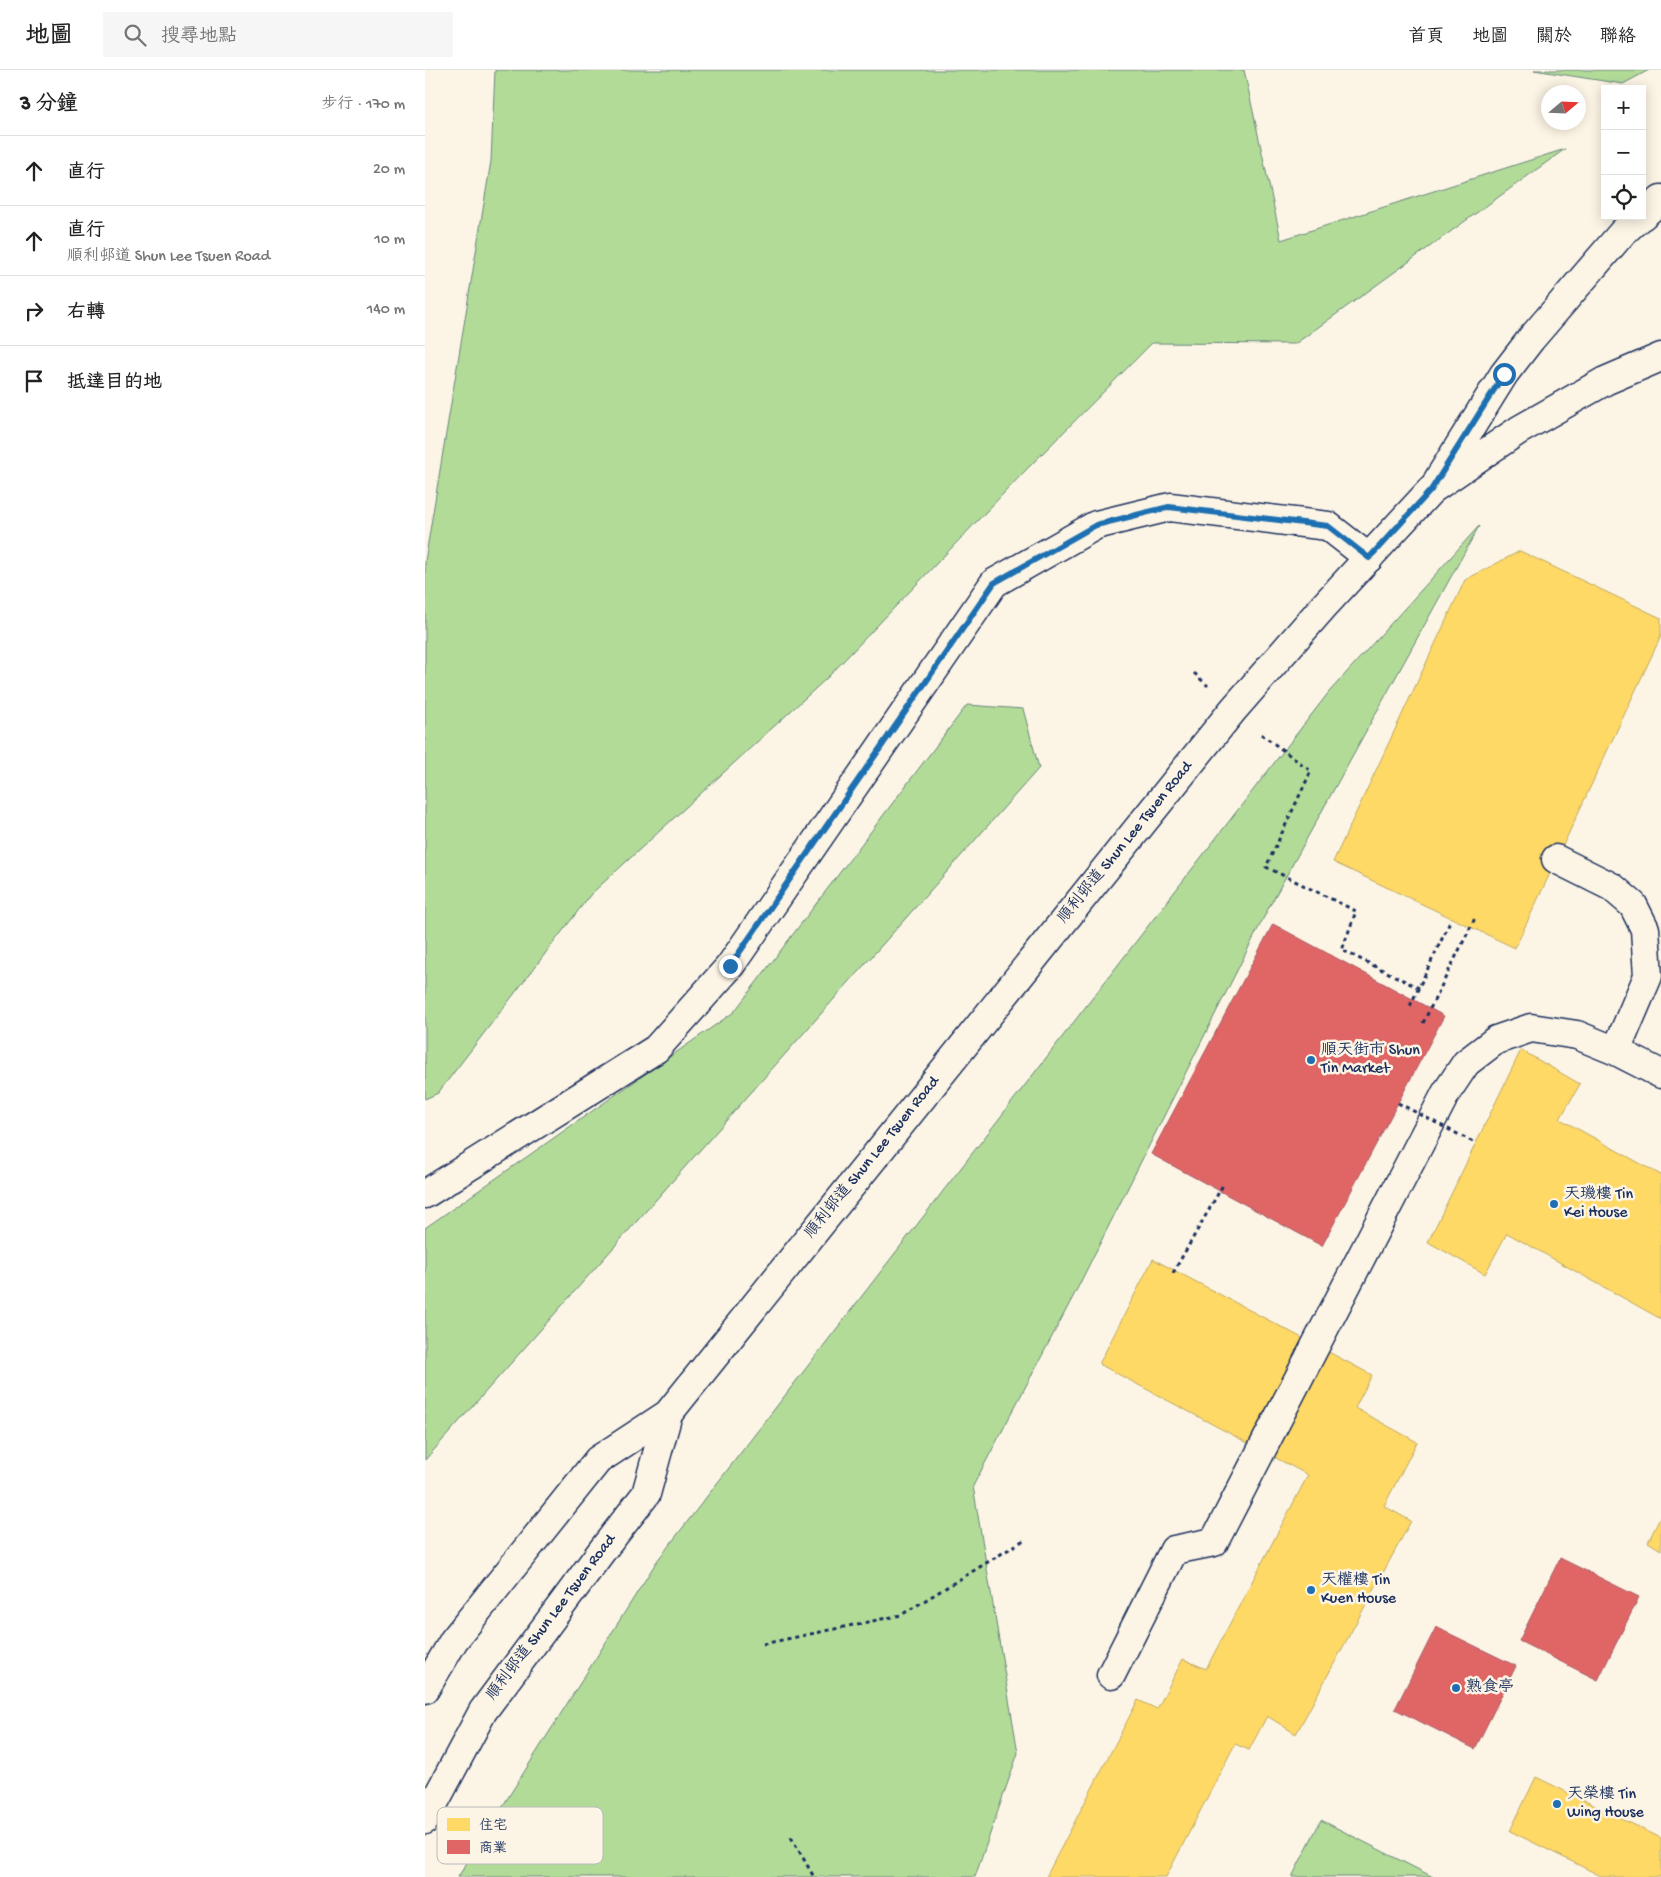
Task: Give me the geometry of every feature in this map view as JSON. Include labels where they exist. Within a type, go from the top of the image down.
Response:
[{"type":"main road","points":[[1646,212],[1661,199]]},
{"type":"main road","points":[[1431,490],[1504,374],[1531,339],[1623,232],[1637,220]]},
{"type":"main road","name":"順利邨道 Shun Lee Tsuen Road","points":[[425,1690],[454,1640],[598,1460],[668,1414],[1233,710],[1431,490],[1519,430],[1605,382],[1661,357]]},
{"type":"main road","points":[[425,1194],[656,1050],[730,966],[994,583],[1096,525],[1169,507],[1328,526],[1369,558]]},
{"type":"main road","points":[[1556,859],[1612,887],[1633,905],[1645,929],[1648,976],[1616,1051]]},
{"type":"main road","points":[[1111,1675],[1174,1550],[1214,1542],[1446,1093],[1466,1063],[1496,1040],[1531,1028],[1577,1035],[1616,1051],[1661,1074]]},
{"type":"main road","name":"順利邨道 Shun Lee Tsuen Road","points":[[425,1820],[483,1711],[601,1552],[647,1494],[668,1414]]},
{"type":"main road","points":[[425,1669],[454,1640]]},
{"type":"path","points":[[1269,741],[1311,771],[1266,867],[1356,910],[1342,950],[1419,988]]},
{"type":"path","points":[[1423,1023],[1476,916]]},
{"type":"path","points":[[1410,1006],[1450,922]]},
{"type":"path","points":[[1398,1103],[1475,1143]]},
{"type":"path","points":[[1173,1273],[1223,1185]]},
{"type":"path","points":[[763,1644],[901,1615],[1024,1540]]},
{"type":"path","points":[[791,1837],[814,1877]]},
{"type":"green space","points":[[495,70],[1244,70],[1281,240],[1565,149],[1295,344],[1152,343],[1026,470],[828,677],[591,894],[438,1093],[425,1099],[425,561],[491,161]]},
{"type":"green space","points":[[1534,70],[1649,70],[1623,84]]},
{"type":"green space","points":[[1479,526],[1268,909],[1074,1295],[973,1486],[1018,1753],[975,1877],[458,1877],[466,1864],[603,1864],[603,1807],[502,1807],[657,1561],[1329,692]]},
{"type":"green space","points":[[967,705],[1023,709],[1039,768],[425,1460],[425,1228],[734,1012]]},
{"type":"green space","points":[[1321,1820],[1433,1877],[1292,1877]]},
{"type":"building: 住宅","points":[[1520,551],[1661,618],[1661,636],[1515,948],[1333,862],[1465,580]]},
{"type":"building: 住宅","name":"天璣樓 Tin Kei House","points":[[1521,1050],[1580,1084],[1560,1119],[1661,1175],[1661,1319],[1507,1233],[1485,1274],[1428,1242]]},
{"type":"building: 住宅","name":"天權樓 Tin Kuen House","points":[[1153,1259],[1372,1375],[1355,1408],[1417,1442],[1384,1506],[1411,1521],[1296,1734],[1267,1716],[1249,1750],[1235,1744],[1166,1877],[1046,1877],[1138,1700],[1157,1709],[1183,1659],[1206,1669],[1308,1475],[1099,1364]]},
{"type":"building: 住宅","points":[[1661,1516],[1661,1550],[1648,1542]]},
{"type":"building: 住宅","name":"天榮樓 Tin Wing House","points":[[1536,1777],[1661,1838],[1661,1877],[1603,1877],[1510,1831]]},
{"type":"building: 商業","name":"順天街市 Shun Tin Market","points":[[1273,924],[1444,1016],[1322,1246],[1151,1154]]},
{"type":"building: 商業","name":"熟食亭","points":[[1560,1558],[1639,1597],[1598,1680],[1519,1641]]},
{"type":"building: 商業","name":"熟食亭","points":[[1436,1627],[1516,1666],[1475,1749],[1395,1709]]},
{"type":"place","name":"順天街市 Shun Tin Market","points":[[1311,1060]]},
{"type":"place","name":"天璣樓 Tin Kei House","points":[[1554,1204]]},
{"type":"place","name":"天權樓 Tin Kuen House","points":[[1311,1590]]},
{"type":"place","name":"熟食亭","points":[[1456,1688]]},
{"type":"place","name":"天榮樓 Tin Wing House","points":[[1557,1804]]},
{"type":"route","points":[[730,966],[994,583],[1096,525],[1169,507],[1328,526],[1369,558],[1431,490],[1504,374]]}]
